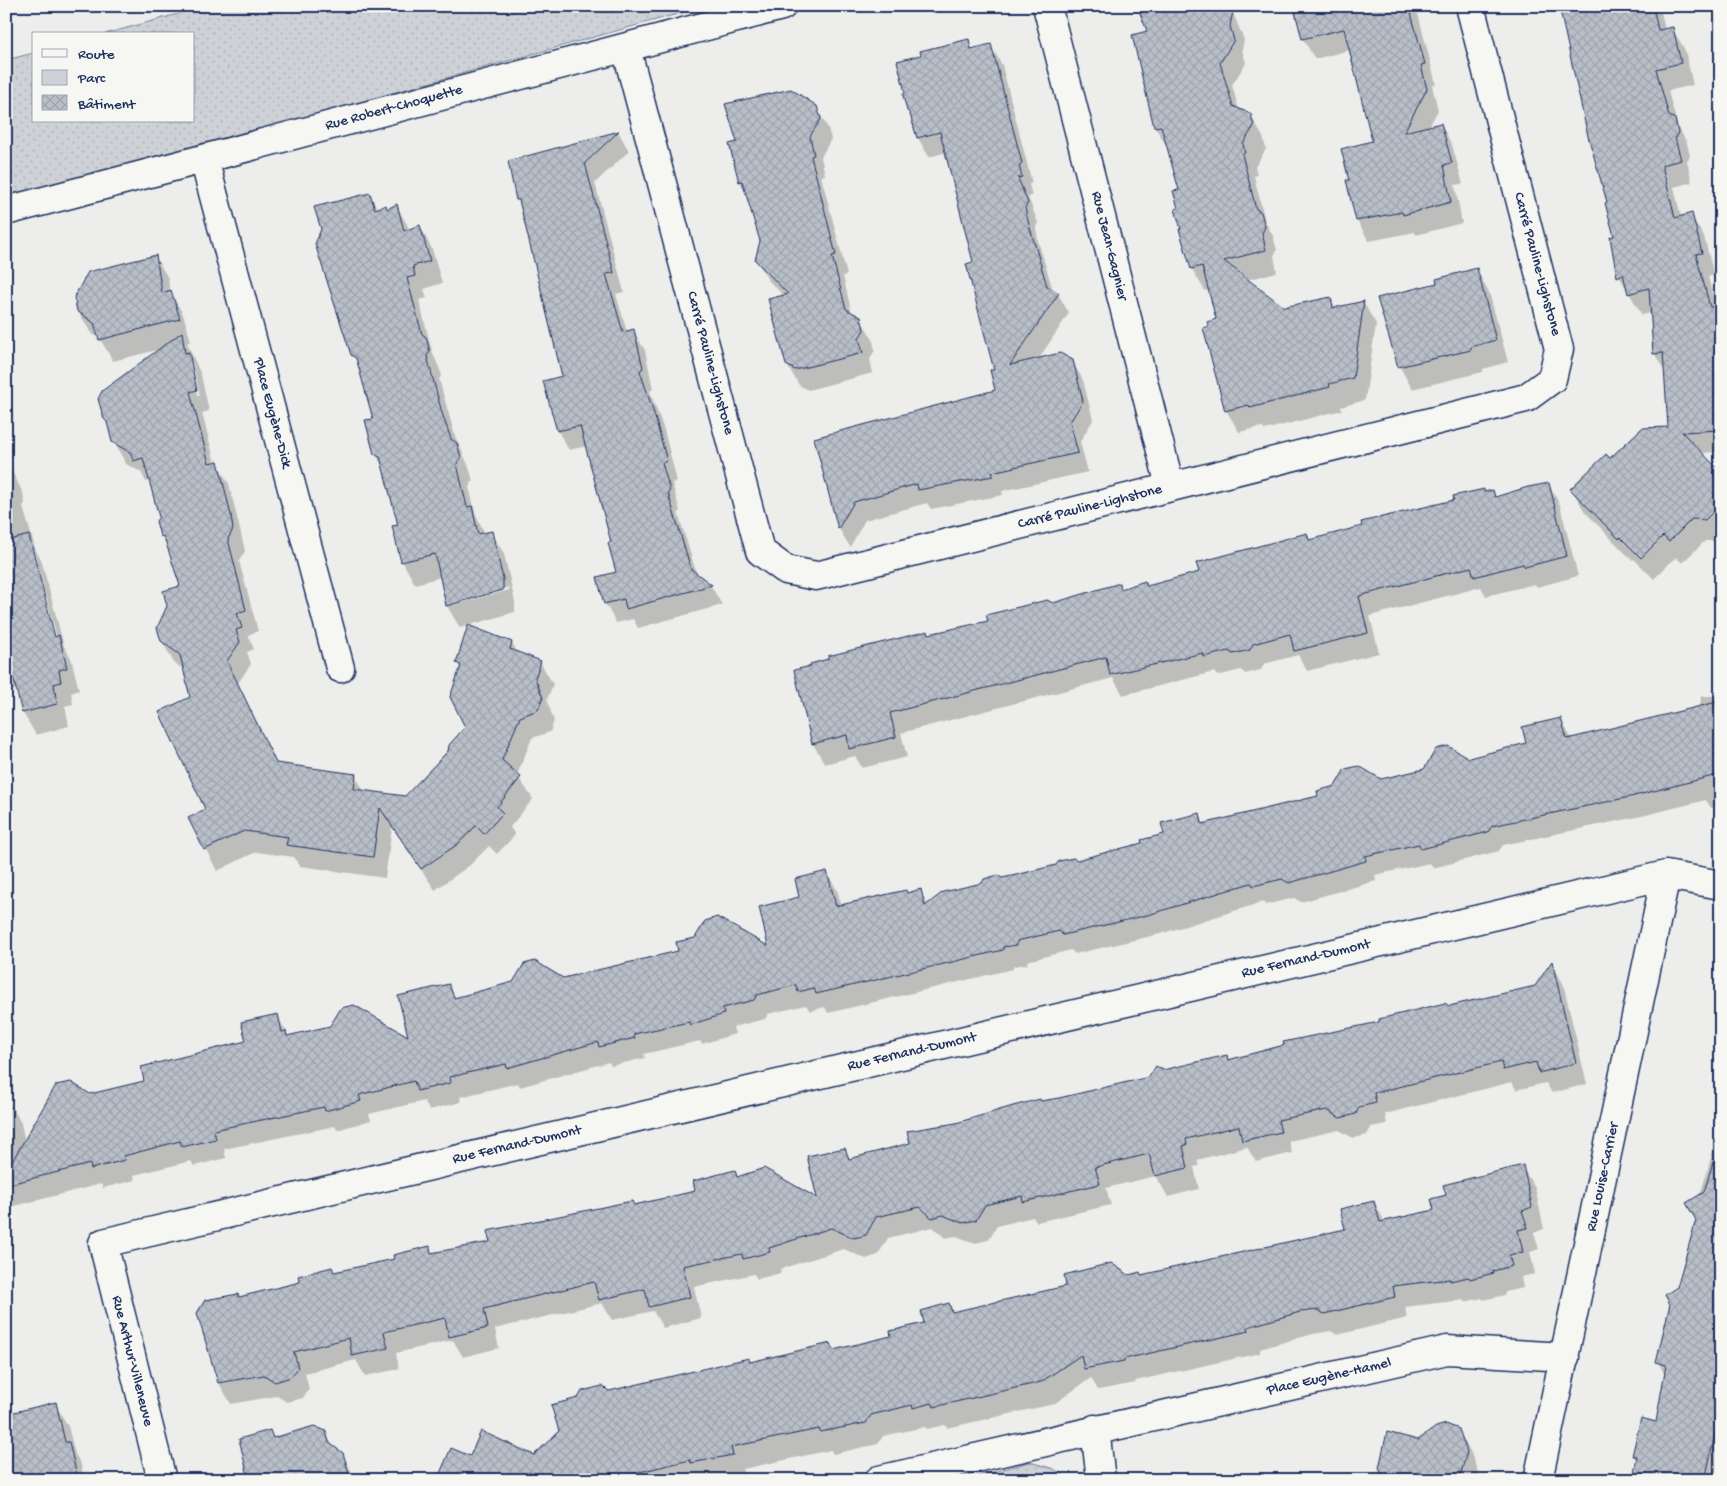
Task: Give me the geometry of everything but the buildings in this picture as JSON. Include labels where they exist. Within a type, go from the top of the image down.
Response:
[{"type":"street","name":"Rue Robert-Choquette","points":[[6,211],[782,6]]},
{"type":"street","name":"Rue Jean-Gagnier","points":[[1047,6],[1170,486]]},
{"type":"street","name":"Carré Pauline-Lighstone","points":[[626,48],[760,551],[786,570],[816,576],[1526,398],[1552,379],[1559,349],[1470,6]]},
{"type":"street","name":"Place Eugène-Dick","points":[[204,159],[340,668]]},
{"type":"street","name":"Rue Fernand-Dumont","points":[[103,1243],[1666,875],[1721,885]]},
{"type":"street","name":"Rue Louise-Carrier","points":[[1538,1480],[1666,875]]},
{"type":"street","name":"Rue Arthur-Villeneuve","points":[[103,1243],[162,1480]]},
{"type":"street","name":"Place Eugène-Hamel","points":[[879,1480],[1095,1429],[1447,1350],[1565,1357]]},
{"type":"street","points":[[1095,1429],[1101,1480]]},
{"type":"green space","points":[[207,6],[706,6],[6,200],[6,60],[32,54],[32,122],[195,122],[195,32],[112,32]]},
{"type":"green space","points":[[1030,1462],[1054,1469],[1071,1480],[963,1480]]}]
